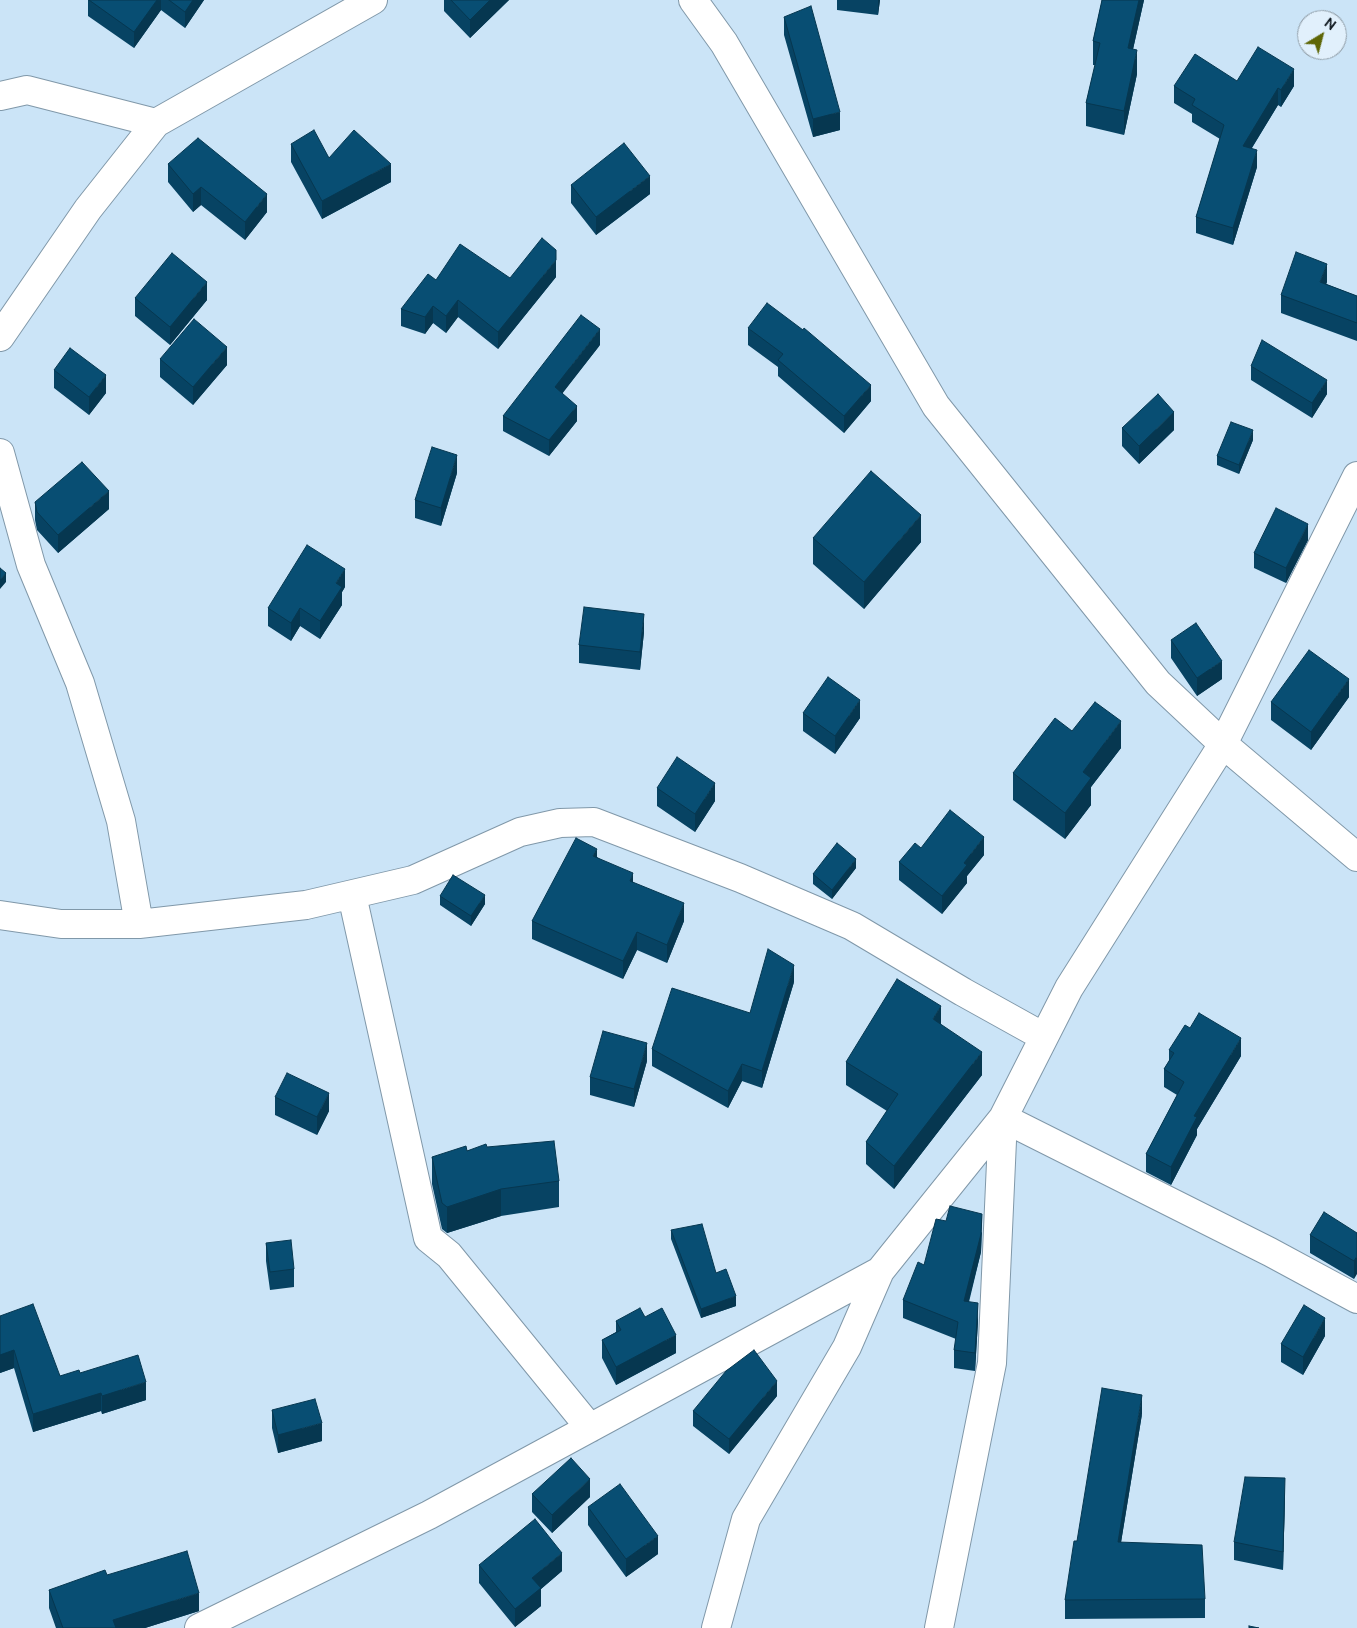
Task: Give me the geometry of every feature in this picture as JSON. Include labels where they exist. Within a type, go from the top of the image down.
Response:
[{"type":"street","points":[[0,337],[88,209],[156,122],[373,0]]},
{"type":"street","points":[[693,0],[724,43],[936,406],[1158,683],[1223,744],[1357,857]]},
{"type":"street","points":[[0,96],[27,90],[156,122]]},
{"type":"street","points":[[0,453],[31,565],[80,683],[121,821],[139,924]]},
{"type":"street","points":[[716,1628],[746,1519],[847,1347],[880,1271],[1003,1118],[1069,988],[1223,744],[1357,476]]},
{"type":"street","points":[[0,915],[60,924],[139,924],[306,905],[413,880],[520,832],[560,823],[594,822],[748,881],[852,926],[963,992],[1044,1037]]},
{"type":"street","points":[[352,895],[428,1238],[449,1255],[590,1428]]},
{"type":"street","points":[[1003,1118],[1270,1252],[1357,1299]]},
{"type":"street","points":[[939,1628],[992,1363],[1003,1118]]},
{"type":"street","points":[[199,1628],[429,1515],[880,1271]]},
{"type":"building","points":[[89,0],[157,0],[134,32]]},
{"type":"building","points":[[169,0],[193,0],[185,12]]},
{"type":"building","points":[[451,0],[490,0],[470,20]]},
{"type":"building","points":[[1102,0],[1139,0],[1128,48],[1137,50],[1124,111],[1086,103],[1100,43],[1093,41]]},
{"type":"building","points":[[811,6],[840,112],[813,119],[784,17]]},
{"type":"building","points":[[1258,47],[1294,69],[1281,90],[1278,88],[1243,146],[1257,150],[1233,228],[1196,217],[1224,125],[1192,105],[1195,99],[1174,86],[1195,54],[1237,81]]},
{"type":"building","points":[[314,130],[329,158],[354,130],[391,164],[322,201],[291,144]]},
{"type":"building","points":[[198,138],[267,194],[245,222],[201,187],[193,194],[168,164]]},
{"type":"building","points":[[624,143],[650,176],[596,217],[571,185]]},
{"type":"building","points":[[542,238],[556,250],[556,260],[498,332],[458,300],[446,316],[433,306],[425,317],[401,309],[428,274],[436,280],[460,244],[510,278]]},
{"type":"building","points":[[1296,252],[1327,264],[1320,282],[1357,296],[1357,323],[1281,295]]},
{"type":"building","points":[[172,253],[207,282],[170,327],[135,298]]},
{"type":"building","points":[[767,303],[803,330],[804,328],[871,385],[844,416],[778,360],[783,354],[748,328]]},
{"type":"building","points":[[581,315],[600,329],[555,387],[577,406],[549,440],[503,416]]},
{"type":"building","points":[[194,319],[227,347],[193,387],[160,359]]},
{"type":"building","points":[[1262,340],[1327,380],[1312,403],[1251,366]]},
{"type":"building","points":[[70,348],[106,375],[89,397],[54,370]]},
{"type":"building","points":[[1158,394],[1174,412],[1139,446],[1122,428]]},
{"type":"building","points":[[1231,422],[1253,430],[1239,465],[1217,456]]},
{"type":"building","points":[[432,447],[457,455],[441,508],[415,500]]},
{"type":"building","points":[[82,462],[109,491],[58,535],[37,512],[35,502]]},
{"type":"building","points":[[871,471],[921,515],[864,582],[813,538]]},
{"type":"building","points":[[1276,508],[1308,524],[1286,568],[1254,553]]},
{"type":"building","points":[[307,545],[345,569],[336,583],[342,587],[320,621],[300,608],[291,623],[268,608]]},
{"type":"building","points":[[0,568],[6,573],[0,580]]},
{"type":"building","points":[[584,607],[644,614],[640,652],[579,645]]},
{"type":"building","points":[[1196,623],[1222,661],[1197,678],[1171,640]]},
{"type":"building","points":[[1309,650],[1349,679],[1311,732],[1271,702]]},
{"type":"building","points":[[828,677],[860,700],[835,736],[803,713]]},
{"type":"building","points":[[1095,702],[1121,721],[1083,772],[1091,778],[1065,813],[1013,773],[1055,718],[1072,731]]},
{"type":"building","points":[[677,757],[715,783],[695,814],[657,788]]},
{"type":"building","points":[[950,810],[984,837],[964,863],[967,865],[942,896],[899,862],[915,843],[921,848]]},
{"type":"building","points":[[576,838],[597,849],[593,856],[633,873],[630,881],[684,903],[667,945],[637,932],[623,961],[532,921]]},
{"type":"building","points":[[837,843],[856,859],[832,890],[813,874]]},
{"type":"building","points":[[453,875],[485,895],[471,916],[440,896]]},
{"type":"building","points":[[768,949],[794,965],[762,1071],[742,1064],[728,1091],[652,1049],[672,988],[750,1013]]},
{"type":"building","points":[[897,979],[941,1006],[933,1019],[982,1052],[894,1166],[866,1142],[898,1094],[846,1062]]},
{"type":"building","points":[[1199,1013],[1241,1038],[1194,1116],[1197,1117],[1171,1167],[1146,1154],[1184,1082],[1164,1069],[1174,1053],[1169,1050],[1185,1025],[1190,1028]]},
{"type":"building","points":[[603,1031],[647,1043],[634,1089],[590,1077]]},
{"type":"building","points":[[287,1073],[329,1093],[317,1117],[275,1097]]},
{"type":"building","points":[[554,1141],[559,1181],[501,1189],[447,1207],[442,1203],[432,1157],[466,1146],[467,1151],[486,1144],[487,1147]]},
{"type":"building","points":[[950,1206],[982,1214],[981,1234],[964,1301],[978,1303],[975,1353],[954,1350],[958,1322],[903,1300],[918,1262],[924,1265],[936,1219],[946,1221]]},
{"type":"building","points":[[1324,1212],[1357,1233],[1357,1256],[1354,1261],[1310,1235]]},
{"type":"building","points":[[702,1224],[716,1273],[726,1269],[736,1296],[701,1309],[671,1230]]},
{"type":"building","points":[[291,1240],[294,1269],[270,1272],[266,1243]]},
{"type":"building","points":[[33,1304],[60,1376],[79,1370],[80,1373],[138,1355],[146,1382],[102,1396],[101,1393],[33,1414],[14,1350],[0,1355],[0,1316]]},
{"type":"building","points":[[1304,1305],[1325,1318],[1303,1357],[1281,1344]]},
{"type":"building","points":[[640,1308],[645,1317],[662,1308],[676,1335],[616,1367],[602,1340],[621,1330],[616,1321]]},
{"type":"building","points":[[754,1350],[777,1381],[729,1439],[693,1411],[726,1371]]},
{"type":"building","points":[[1102,1388],[1142,1395],[1118,1542],[1202,1545],[1205,1599],[1065,1600],[1074,1541],[1077,1541]]},
{"type":"building","points":[[315,1399],[322,1423],[278,1435],[272,1410]]},
{"type":"building","points":[[571,1458],[590,1479],[552,1515],[532,1494]]},
{"type":"building","points":[[1245,1477],[1285,1478],[1283,1552],[1234,1542]]},
{"type":"building","points":[[620,1484],[658,1536],[626,1559],[588,1507]]},
{"type":"building","points":[[535,1519],[562,1553],[532,1578],[541,1588],[515,1609],[479,1565]]},
{"type":"building","points":[[187,1551],[199,1593],[113,1620],[116,1628],[63,1628],[49,1590],[105,1570],[107,1575]]}]
